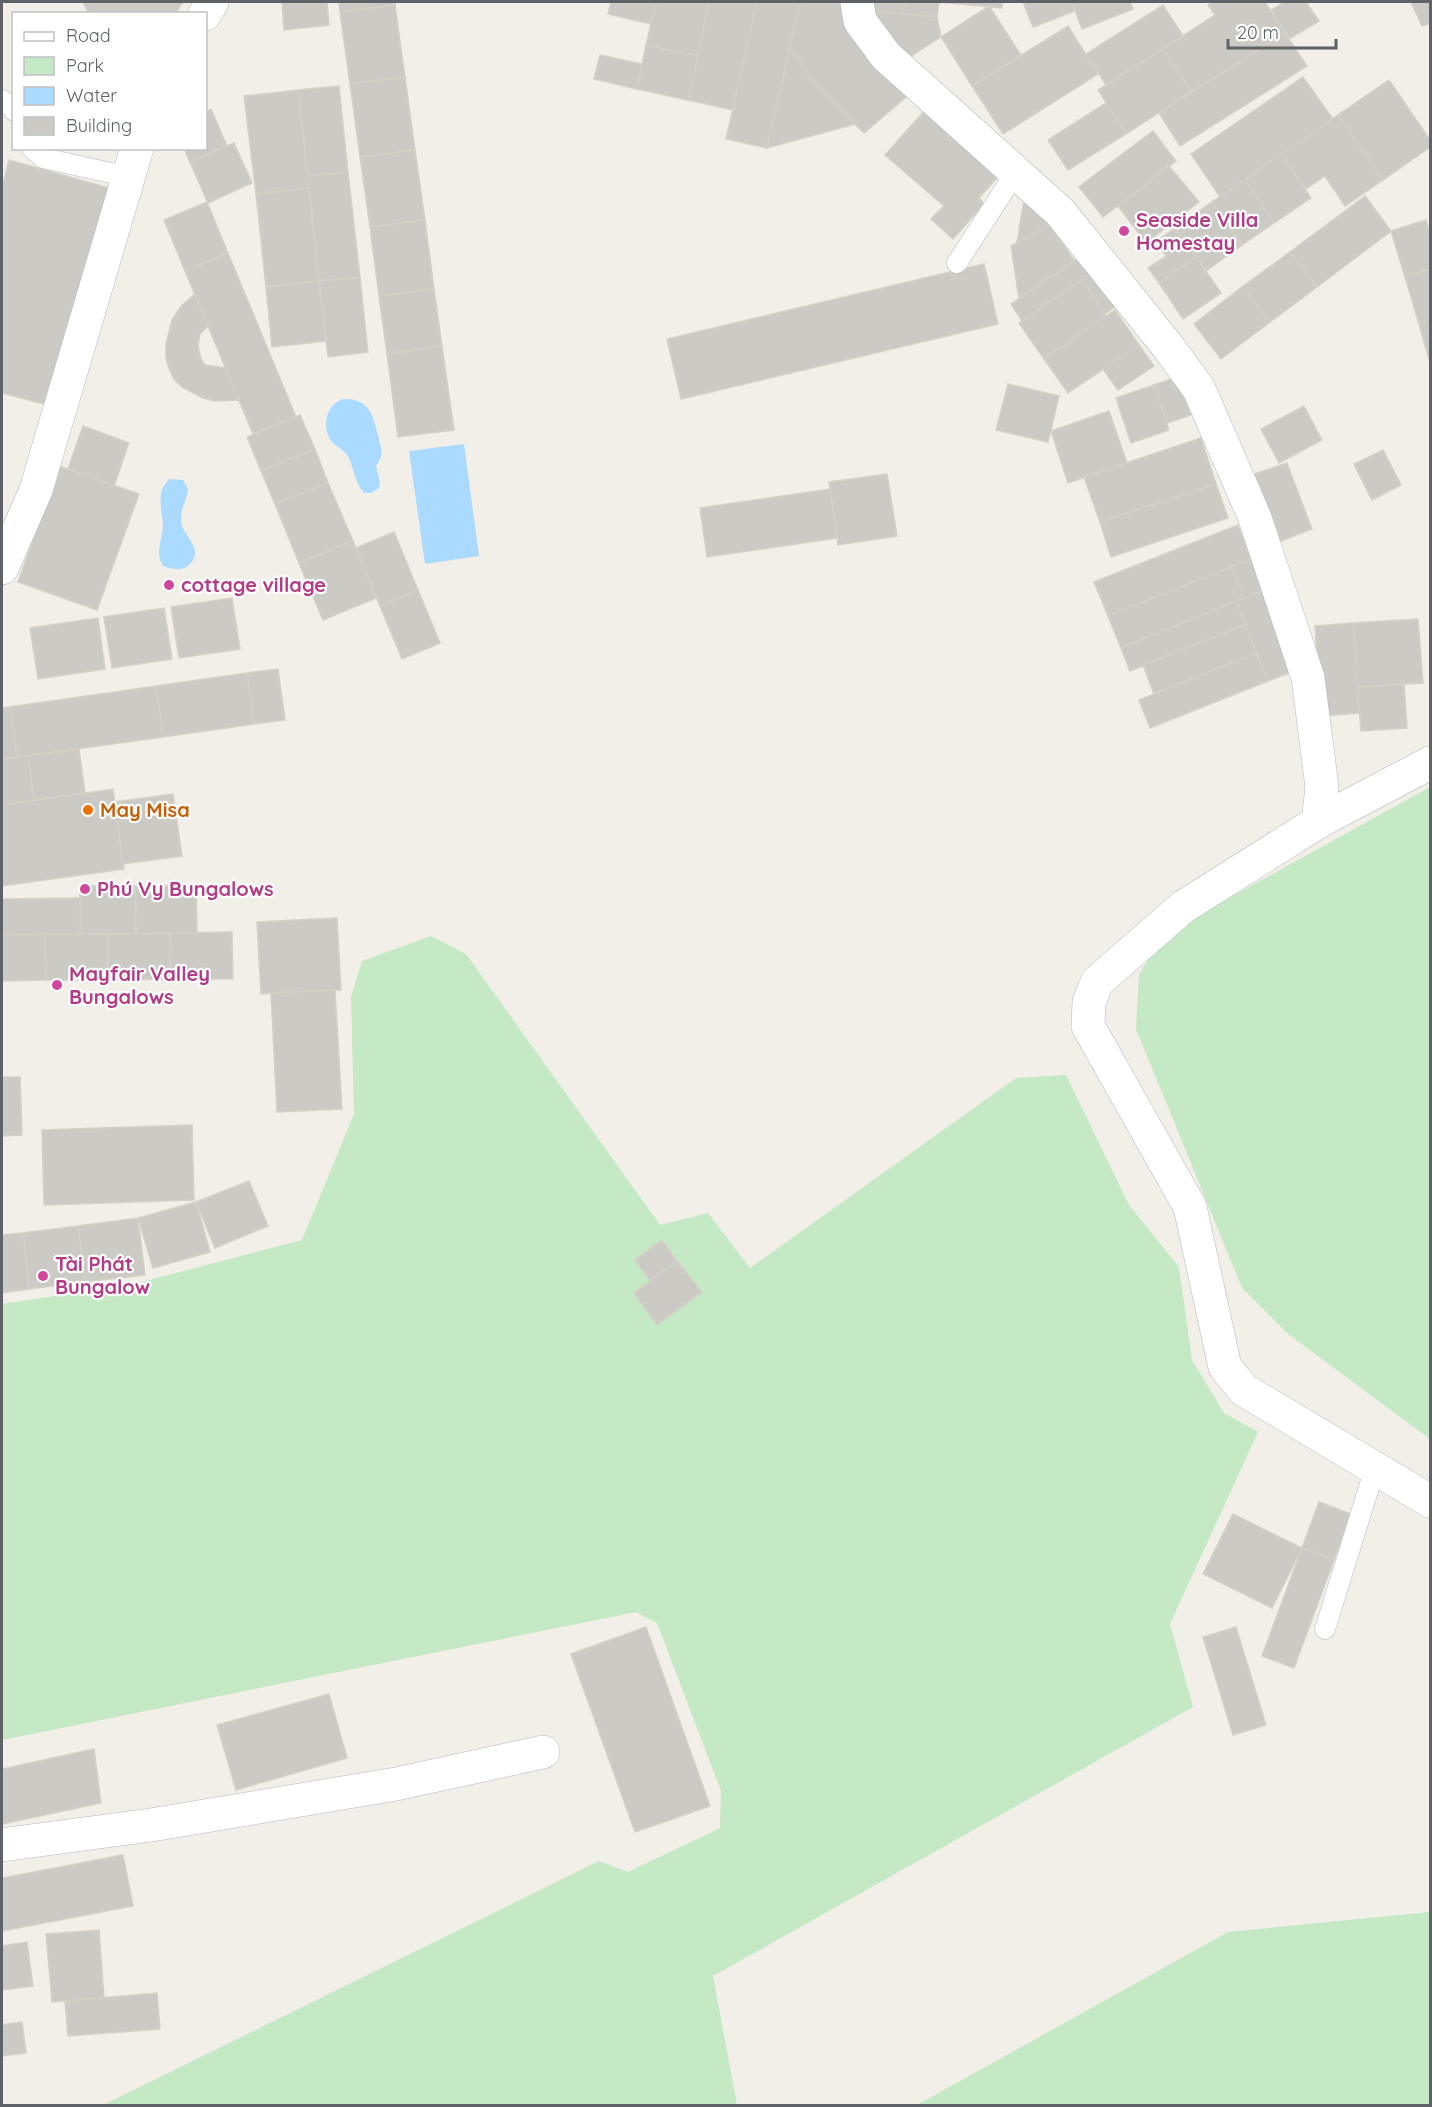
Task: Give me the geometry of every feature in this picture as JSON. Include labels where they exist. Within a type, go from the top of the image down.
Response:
[{"type":"street","points":[[857,2],[860,21],[886,56],[1060,212],[1169,348],[1198,388],[1255,518],[1308,678],[1322,787],[1318,822]]},
{"type":"street","points":[[2,568],[36,490],[133,163]]},
{"type":"street","points":[[1431,763],[1318,822],[1183,907],[1097,982],[1089,1002],[1088,1026],[1190,1207],[1225,1367],[1244,1390],[1431,1501]]},
{"type":"street","points":[[2,1845],[151,1825],[396,1784],[543,1752]]},
{"type":"lane","points":[[34,150],[43,158],[133,163]]},
{"type":"lane","points":[[957,263],[1016,172]]},
{"type":"lane","points":[[1325,1629],[1375,1468]]},
{"type":"green space","points":[[1430,787],[1430,1439],[1288,1334],[1242,1288],[1136,1029],[1139,975],[1155,948],[1184,923]]},
{"type":"green space","points":[[431,936],[466,954],[660,1225],[708,1213],[750,1268],[1016,1078],[1066,1075],[1129,1205],[1179,1267],[1192,1360],[1224,1413],[1258,1432],[1170,1624],[1193,1707],[713,1976],[737,2105],[103,2105],[599,1861],[628,1872],[720,1828],[721,1791],[657,1623],[636,1612],[2,1740],[2,1304],[134,1284],[302,1240],[354,1114],[351,997],[362,961]]},
{"type":"green space","points":[[1430,1912],[1430,2105],[917,2105],[1228,1932]]},
{"type":"water","points":[[343,399],[359,401],[364,405],[372,415],[376,428],[382,451],[376,466],[380,483],[379,488],[371,493],[364,493],[361,489],[349,458],[332,442],[327,430],[329,411]]},
{"type":"water","points":[[464,444],[479,556],[425,564],[409,451]]},
{"type":"water","points":[[170,479],[183,480],[188,489],[181,521],[195,553],[190,564],[181,569],[163,566],[159,556],[163,530],[161,495],[162,489]]},
{"type":"building","points":[[83,2],[183,2],[176,12],[88,12]]},
{"type":"building","points":[[282,2],[327,2],[329,25],[284,30]]},
{"type":"building","points":[[339,2],[395,2],[395,5],[340,12]]},
{"type":"building","points":[[611,2],[656,2],[651,24],[608,14]]},
{"type":"building","points":[[656,2],[709,2],[698,56],[646,45]]},
{"type":"building","points":[[709,2],[757,2],[733,110],[688,100]]},
{"type":"building","points":[[757,2],[800,2],[767,148],[726,139]]},
{"type":"building","points":[[800,2],[849,2],[912,92],[864,133],[813,82],[790,47]]},
{"type":"building","points":[[866,2],[905,2],[904,14],[871,11]]},
{"type":"building","points":[[905,2],[939,2],[937,17],[904,14]]},
{"type":"building","points":[[939,2],[1002,2],[1002,8]]},
{"type":"building","points":[[1023,2],[1072,2],[1075,11],[1033,27]]},
{"type":"building","points":[[1072,2],[1130,2],[1133,9],[1082,29]]},
{"type":"building","points":[[1213,2],[1265,2],[1285,33],[1191,92],[1163,49],[1215,15],[1208,5]]},
{"type":"building","points":[[1285,2],[1306,2],[1319,21],[1289,39],[1271,10]]},
{"type":"building","points":[[1411,2],[1430,2],[1430,23],[1422,26]]},
{"type":"building","points":[[395,5],[405,77],[350,84],[340,12]]},
{"type":"building","points":[[1163,5],[1183,36],[1106,85],[1086,54]]},
{"type":"building","points":[[989,6],[1021,55],[972,86],[941,37]]},
{"type":"building","points":[[871,11],[937,17],[941,37],[908,58]]},
{"type":"building","points":[[1068,26],[1098,74],[1003,134],[972,86]]},
{"type":"building","points":[[1285,33],[1307,66],[1180,146],[1159,113]]},
{"type":"building","points":[[646,45],[698,56],[688,100],[637,89]]},
{"type":"building","points":[[790,47],[813,82],[855,124],[767,148]]},
{"type":"building","points":[[1163,49],[1191,92],[1126,134],[1098,90]]},
{"type":"building","points":[[600,55],[642,64],[637,89],[594,79]]},
{"type":"building","points":[[405,77],[415,150],[360,157],[350,84]]},
{"type":"building","points":[[1303,77],[1333,119],[1220,197],[1191,154]]},
{"type":"building","points":[[1389,80],[1430,140],[1430,147],[1383,180],[1338,115]]},
{"type":"building","points":[[339,86],[348,172],[307,176],[298,90]]},
{"type":"building","points":[[298,90],[309,188],[256,194],[244,96]]},
{"type":"building","points":[[1106,103],[1126,134],[1068,170],[1048,140]]},
{"type":"building","points":[[927,108],[1001,173],[979,198],[984,204],[953,239],[931,219],[944,206],[885,155]]},
{"type":"building","points":[[211,109],[227,146],[190,162],[185,150],[207,150],[207,111]]},
{"type":"building","points":[[1338,115],[1383,180],[1345,206],[1325,176],[1306,189],[1281,154]]},
{"type":"building","points":[[1153,131],[1176,161],[1103,217],[1079,187]]},
{"type":"building","points":[[234,143],[252,183],[208,203],[190,162]]},
{"type":"building","points":[[415,150],[425,220],[370,227],[360,157]]},
{"type":"building","points":[[1281,154],[1311,198],[1274,223],[1245,180]]},
{"type":"building","points":[[9,160],[109,188],[48,405],[2,393],[2,188]]},
{"type":"building","points":[[1169,166],[1199,202],[1146,243],[1118,206]]},
{"type":"building","points":[[348,172],[360,277],[319,281],[307,176]]},
{"type":"building","points":[[1245,180],[1274,223],[1242,245],[1212,202]]},
{"type":"building","points":[[309,188],[319,281],[266,287],[256,194]]},
{"type":"building","points":[[1025,193],[1050,226],[1017,243]]},
{"type":"building","points":[[1365,196],[1391,231],[1317,287],[1290,252]]},
{"type":"building","points":[[207,202],[228,253],[185,271],[164,220]]},
{"type":"building","points":[[1212,202],[1242,245],[1206,271],[1175,228]]},
{"type":"building","points":[[425,220],[434,289],[379,296],[370,227]]},
{"type":"building","points":[[1426,220],[1430,234],[1430,269],[1405,277],[1391,231]]},
{"type":"building","points":[[1050,226],[1075,261],[1019,299],[1011,246]]},
{"type":"building","points":[[1175,228],[1186,243],[1166,256],[1156,242]]},
{"type":"building","points":[[1186,243],[1196,257],[1159,283],[1148,268]]},
{"type":"building","points":[[1290,252],[1317,287],[1270,322],[1242,287]]},
{"type":"building","points":[[228,253],[296,417],[253,434],[185,271]]},
{"type":"building","points":[[1080,257],[1091,273],[1022,321],[1011,304]]},
{"type":"building","points":[[1196,257],[1221,293],[1183,319],[1159,283]]},
{"type":"building","points":[[984,264],[998,324],[681,399],[667,339]]},
{"type":"building","points":[[1101,267],[1124,300],[1105,314],[1082,280]]},
{"type":"building","points":[[1430,269],[1430,320],[1419,324],[1405,277]]},
{"type":"building","points":[[360,277],[368,352],[328,357],[319,281]]},
{"type":"building","points":[[1082,280],[1107,317],[1044,359],[1019,323]]},
{"type":"building","points":[[319,281],[326,341],[272,347],[266,287]]},
{"type":"building","points":[[1242,287],[1270,322],[1221,359],[1194,324]]},
{"type":"building","points":[[434,289],[442,346],[387,354],[379,296]]},
{"type":"building","points":[[195,294],[208,326],[200,334],[198,346],[201,359],[205,365],[226,368],[239,400],[215,401],[203,398],[182,387],[174,379],[169,368],[166,344],[172,320],[181,306]]},
{"type":"building","points":[[1115,310],[1139,345],[1068,393],[1044,359]]},
{"type":"building","points":[[1430,320],[1430,363],[1419,324]]},
{"type":"building","points":[[1139,345],[1154,366],[1118,390],[1103,369]]},
{"type":"building","points":[[442,346],[454,430],[398,437],[387,354]]},
{"type":"building","points":[[1177,377],[1191,415],[1167,423],[1154,385]]},
{"type":"building","points":[[1008,384],[1059,396],[1048,442],[996,430]]},
{"type":"building","points":[[1154,385],[1169,430],[1131,443],[1116,398]]},
{"type":"building","points":[[1304,406],[1322,440],[1279,463],[1261,429]]},
{"type":"building","points":[[1109,411],[1127,463],[1068,483],[1051,431]]},
{"type":"building","points":[[300,415],[315,449],[261,471],[247,437]]},
{"type":"building","points":[[83,426],[129,443],[114,486],[68,469]]},
{"type":"building","points":[[1201,438],[1216,484],[1100,522],[1084,477]]},
{"type":"building","points":[[315,449],[328,483],[275,504],[261,471]]},
{"type":"building","points":[[1383,450],[1401,485],[1372,500],[1354,464]]},
{"type":"building","points":[[1287,463],[1312,529],[1281,541],[1255,474]]},
{"type":"building","points":[[59,466],[139,494],[97,610],[18,582]]},
{"type":"building","points":[[887,474],[897,536],[838,545],[829,482]]},
{"type":"building","points":[[328,483],[353,541],[299,563],[275,504]]},
{"type":"building","points":[[1216,484],[1228,518],[1111,557],[1100,522]]},
{"type":"building","points":[[830,489],[837,538],[707,557],[700,508]]},
{"type":"building","points":[[1238,525],[1251,559],[1108,616],[1094,582]]},
{"type":"building","points":[[394,532],[418,590],[380,606],[356,548]]},
{"type":"building","points":[[353,541],[376,598],[323,620],[299,563]]},
{"type":"building","points":[[1251,559],[1264,590],[1244,598],[1231,567]]},
{"type":"building","points":[[1231,567],[1244,598],[1121,648],[1108,616]]},
{"type":"building","points":[[418,590],[440,643],[402,659],[380,606]]},
{"type":"building","points":[[1264,590],[1297,670],[1268,681],[1236,601]]},
{"type":"building","points":[[232,598],[240,649],[179,658],[171,607]]},
{"type":"building","points":[[1236,601],[1245,625],[1130,671],[1121,648]]},
{"type":"building","points":[[164,608],[172,659],[112,668],[104,617]]},
{"type":"building","points":[[98,618],[105,669],[38,679],[30,628]]},
{"type":"building","points":[[1418,619],[1423,683],[1357,687],[1353,623]]},
{"type":"building","points":[[1353,623],[1360,713],[1321,716],[1315,626]]},
{"type":"building","points":[[1245,625],[1256,653],[1154,694],[1143,665]]},
{"type":"building","points":[[1256,653],[1268,681],[1150,728],[1139,700]]},
{"type":"building","points":[[278,669],[285,720],[254,724],[247,673]]},
{"type":"building","points":[[247,673],[254,724],[163,737],[156,686]]},
{"type":"building","points":[[1404,684],[1407,728],[1361,731],[1357,687]]},
{"type":"building","points":[[156,686],[163,737],[17,757],[10,707]]},
{"type":"building","points":[[10,707],[17,757],[2,759],[2,708]]},
{"type":"building","points":[[79,749],[85,793],[34,800],[28,756]]},
{"type":"building","points":[[28,756],[34,800],[2,805],[2,759]]},
{"type":"building","points":[[113,789],[124,869],[2,886],[2,805]]},
{"type":"building","points":[[173,794],[182,856],[123,864],[115,802]]},
{"type":"building","points":[[196,885],[197,933],[136,934],[135,886]]},
{"type":"building","points":[[80,886],[135,886],[136,934],[80,934]]},
{"type":"building","points":[[80,898],[80,934],[2,935],[2,899]]},
{"type":"building","points":[[337,918],[341,990],[261,994],[257,922]]},
{"type":"building","points":[[232,932],[233,979],[171,979],[170,933]]},
{"type":"building","points":[[170,933],[171,979],[108,980],[108,934]]},
{"type":"building","points":[[45,934],[46,980],[2,981],[2,935]]},
{"type":"building","points":[[45,934],[108,934],[108,980],[46,980]]},
{"type":"building","points":[[335,990],[342,1109],[277,1112],[271,993]]},
{"type":"building","points":[[2,1077],[20,1077],[22,1135],[2,1136]]},
{"type":"building","points":[[192,1125],[194,1200],[44,1205],[42,1130]]},
{"type":"building","points":[[249,1181],[268,1226],[215,1248],[196,1202]]},
{"type":"building","points":[[196,1202],[210,1252],[153,1268],[138,1218]]},
{"type":"building","points":[[138,1218],[145,1275],[85,1282],[78,1226]]},
{"type":"building","points":[[78,1226],[85,1282],[29,1289],[23,1233]]},
{"type":"building","points":[[23,1233],[29,1289],[2,1293],[2,1235]]},
{"type":"building","points":[[662,1240],[677,1261],[650,1281],[635,1260]]},
{"type":"building","points":[[677,1261],[702,1292],[657,1325],[634,1293]]},
{"type":"building","points":[[1319,1502],[1351,1514],[1334,1560],[1302,1548]]},
{"type":"building","points":[[1233,1514],[1302,1548],[1272,1608],[1203,1574]]},
{"type":"building","points":[[1302,1548],[1334,1560],[1294,1668],[1262,1656]]},
{"type":"building","points":[[646,1627],[710,1806],[635,1832],[571,1654]]},
{"type":"building","points":[[1236,1627],[1266,1725],[1233,1735],[1203,1637]]},
{"type":"building","points":[[329,1694],[347,1758],[236,1790],[217,1725]]},
{"type":"building","points":[[94,1749],[101,1803],[2,1824],[2,1769]]},
{"type":"building","points":[[123,1855],[133,1906],[2,1931],[2,1878]]},
{"type":"building","points":[[99,1930],[104,1998],[52,2002],[46,1934]]},
{"type":"building","points":[[27,1942],[33,1986],[2,1990],[2,1946]]},
{"type":"building","points":[[157,1993],[160,2029],[68,2036],[65,2001]]},
{"type":"building","points":[[22,2022],[26,2053],[2,2056],[2,2025]]},
{"type":"place","name":"Seaside Villa Homestay","points":[[1124,231]]},
{"type":"place","name":"cottage village","points":[[169,585]]},
{"type":"place","name":"May Misa","points":[[88,810]]},
{"type":"place","name":"Phú Vy Bungalows","points":[[85,889]]},
{"type":"place","name":"Mayfair Valley Bungalows","points":[[57,985]]},
{"type":"place","name":"Tài Phát Bungalow","points":[[43,1276]]}]
